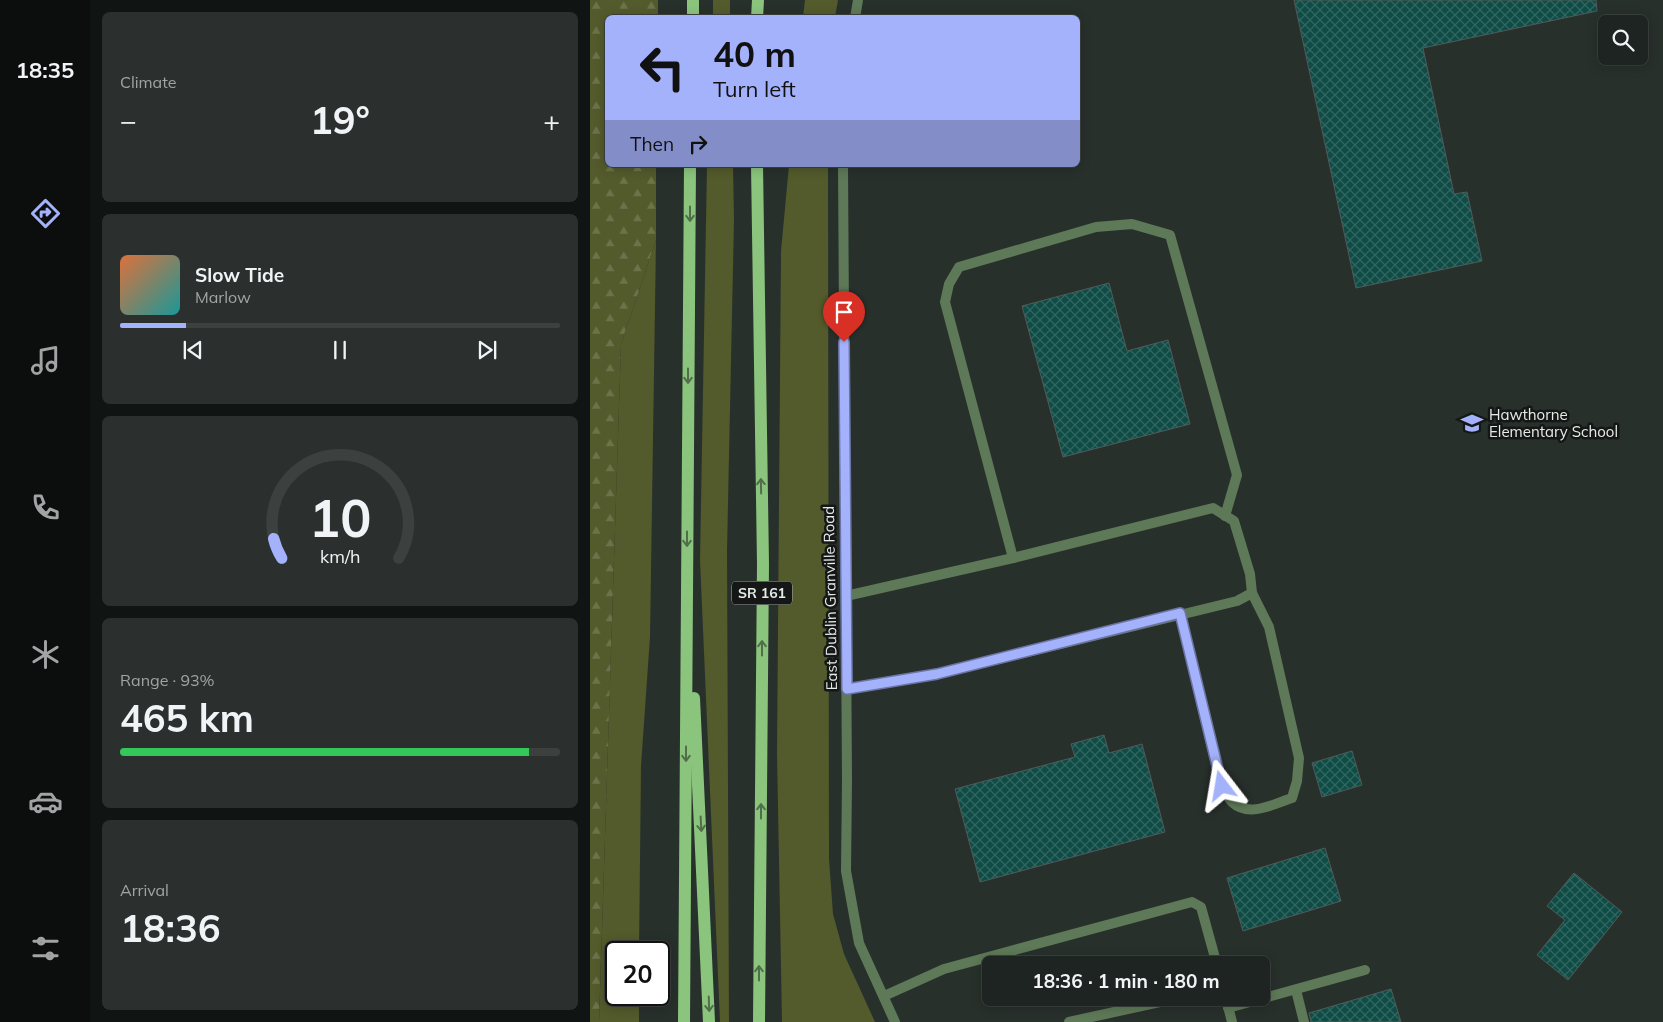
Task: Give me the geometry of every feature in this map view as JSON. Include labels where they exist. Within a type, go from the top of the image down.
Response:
[{"type":"main road","points":[[693,0],[693,15]]},
{"type":"main road","points":[[757,15],[758,1]]},
{"type":"main road","points":[[684,1022],[690,167]]},
{"type":"main road","name":"SR 161","points":[[757,167],[762,564],[759,1022]]},
{"type":"main road","points":[[687,566],[709,1022]]},
{"type":"street","points":[[856,15],[858,0]]},
{"type":"street","name":"East Dublin Granville Road","points":[[842,167],[847,689],[846,871],[859,943],[896,1022]]},
{"type":"street","points":[[1013,558],[946,302],[949,284],[959,267],[1096,227],[1132,224],[1170,235],[1237,475],[1225,516]]},
{"type":"street","points":[[846,596],[1013,558],[1213,508],[1234,521],[1250,574],[1252,594],[1268,627],[1299,758],[1297,781],[1292,798],[1264,808],[1249,810],[1233,803],[1222,786],[1180,613]]},
{"type":"street","points":[[847,689],[937,674],[1237,600],[1252,594]]},
{"type":"street","points":[[992,956],[1192,902],[1201,907],[1215,956]]},
{"type":"street","points":[[884,996],[944,969],[982,959]]},
{"type":"street","points":[[1270,995],[1296,990],[1365,970]]},
{"type":"street","points":[[1296,990],[1304,1022]]},
{"type":"street","points":[[1068,1022],[1141,1006]]},
{"type":"street","points":[[1228,1006],[1232,1022]]},
{"type":"green space","points":[[590,0],[658,0],[658,15],[605,15],[605,167],[656,167],[656,240],[621,344],[599,1022],[590,1022]]},
{"type":"green space","points":[[713,0],[730,0],[730,15],[713,15]]},
{"type":"green space","points":[[805,0],[838,0],[835,15],[803,15]]},
{"type":"green space","points":[[707,167],[733,167],[734,219],[727,551],[729,1022],[720,1022],[700,560]]},
{"type":"green space","points":[[789,167],[828,167],[829,859],[833,914],[844,954],[875,1022],[782,1022],[777,753],[781,251]]},
{"type":"green space","points":[[656,240],[650,637],[641,766],[639,941],[605,941],[605,1006],[639,1006],[639,1022],[599,1022],[621,344]]},
{"type":"building","points":[[1294,0],[1596,0],[1597,11],[1423,48],[1454,194],[1467,192],[1482,261],[1356,288]]},
{"type":"building","points":[[1109,283],[1127,351],[1168,340],[1190,424],[1063,457],[1022,306]]},
{"type":"building","points":[[1104,735],[1109,753],[1142,744],[1165,832],[980,882],[955,789],[1075,757],[1071,744]]},
{"type":"building","points":[[1352,751],[1362,785],[1322,797],[1312,763]]},
{"type":"building","points":[[1325,848],[1341,901],[1243,931],[1227,878]]},
{"type":"building","points":[[1574,873],[1622,912],[1568,980],[1537,955],[1565,920],[1547,906]]},
{"type":"building","points":[[1391,989],[1401,1022],[1311,1022],[1309,1013]]},
{"type":"place","name":"Hawthorne Elementary School","points":[[1472,423]]},
{"type":"route","points":[[844,342],[847,689],[937,674],[1180,613],[1222,786]]}]
